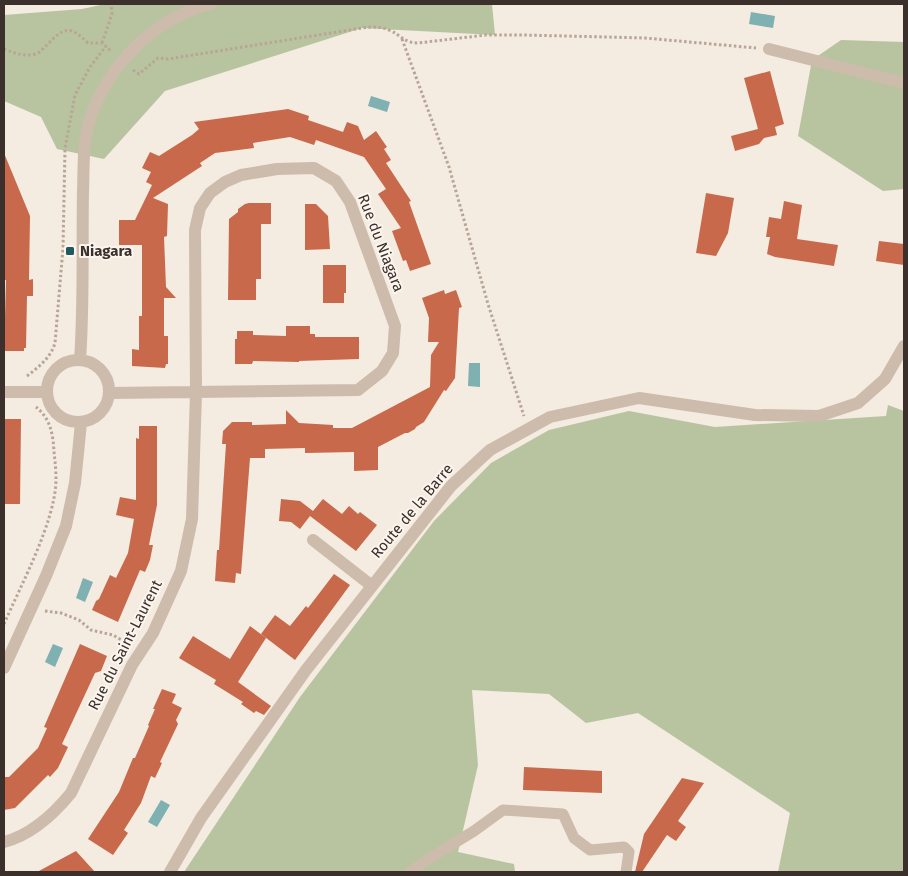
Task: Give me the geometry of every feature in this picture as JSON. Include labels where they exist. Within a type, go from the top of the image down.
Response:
[{"type":"street","points":[[80,360],[86,137],[91,114],[102,91],[122,61],[141,41],[160,26],[184,13],[211,4]]},
{"type":"street","points":[[769,49],[904,83]]},
{"type":"street","name":"Rue du Niagara","points":[[109,393],[196,393],[358,390],[382,371],[393,353],[395,326],[350,202],[336,181],[314,168],[277,169],[241,175],[225,182],[210,193],[200,208],[195,230],[196,393]]},
{"type":"street","name":"Route de la Barre","points":[[170,872],[207,810],[306,670],[451,486],[490,450],[550,417],[639,398],[755,415],[819,416],[858,403],[884,380],[904,346]]},
{"type":"street","points":[[80,360],[102,370],[106,377],[109,393],[108,402],[103,410],[90,420],[72,422],[57,415],[48,400],[48,383],[56,369],[72,361],[80,360]]},
{"type":"street","points":[[4,392],[47,392]]},
{"type":"street","name":"Rue du Saint-Laurent","points":[[4,842],[41,823],[58,809],[71,793],[132,665],[153,633],[181,570],[192,519],[196,393]]},
{"type":"street","points":[[4,668],[46,576],[66,526],[75,484],[81,422]]},
{"type":"street","points":[[312,540],[372,586]]},
{"type":"lane","points":[[410,872],[503,810],[563,814],[574,838],[590,850],[624,847],[629,852],[626,872]]},
{"type":"path","points":[[4,49],[16,54],[40,53],[62,30],[68,29],[78,33],[88,43],[102,43],[112,14],[111,4]]},
{"type":"path","points":[[122,61],[140,74],[158,58],[173,58],[378,27],[389,30],[409,43],[486,35],[615,37],[769,49]]},
{"type":"path","points":[[402,38],[449,167],[488,304],[528,429]]},
{"type":"path","points":[[21,378],[27,376],[48,358],[53,351],[63,248],[65,148],[75,95],[90,67],[106,46]]},
{"type":"path","points":[[4,624],[50,516],[57,480],[53,434],[48,419],[31,404]]},
{"type":"path","points":[[42,618],[46,610],[79,620],[91,630],[113,635],[129,644],[128,647],[139,654]]},
{"type":"green space","points":[[105,4],[492,4],[495,35],[362,28],[165,91],[104,159],[57,149],[41,117],[4,101],[4,15],[82,9]]},
{"type":"green space","points":[[841,40],[904,42],[904,189],[883,191],[798,136],[812,60]]},
{"type":"green space","points":[[888,405],[904,411],[904,872],[778,872],[790,813],[638,713],[586,723],[549,694],[472,690],[478,765],[458,852],[514,864],[515,872],[184,872],[300,697],[434,521],[491,463],[549,430],[629,411],[715,427],[886,416]]},
{"type":"water","points":[[751,12],[775,16],[773,28],[749,24]]},
{"type":"water","points":[[371,96],[390,102],[387,112],[368,106]]},
{"type":"water","points":[[469,363],[480,363],[480,387],[468,386]]},
{"type":"water","points":[[83,578],[93,582],[85,602],[76,598]]},
{"type":"water","points":[[53,644],[63,648],[55,667],[45,662]]},
{"type":"water","points":[[161,800],[170,805],[157,827],[148,822]]},
{"type":"building","points":[[770,71],[784,124],[775,127],[777,135],[764,138],[759,144],[735,151],[731,136],[758,129],[744,78]]},
{"type":"building","points":[[288,109],[309,116],[308,120],[343,132],[347,122],[358,126],[364,140],[376,131],[387,147],[384,149],[391,160],[386,163],[411,201],[409,202],[431,264],[410,271],[406,260],[403,261],[392,231],[401,228],[378,194],[386,189],[364,157],[316,140],[314,145],[290,137],[253,143],[254,148],[215,153],[200,163],[202,166],[153,198],[168,204],[167,236],[164,237],[166,287],[176,298],[164,298],[164,336],[168,336],[168,364],[166,364],[165,368],[132,366],[132,349],[139,350],[139,316],[142,316],[142,245],[119,245],[119,220],[135,220],[152,185],[146,182],[151,172],[142,168],[150,152],[159,156],[192,135],[199,129],[194,122]]},
{"type":"building","points":[[4,153],[30,216],[29,280],[33,279],[33,296],[27,296],[26,348],[24,348],[24,351],[4,351],[6,280],[4,280]]},
{"type":"building","points":[[706,193],[734,198],[728,233],[716,256],[696,253]]},
{"type":"building","points":[[784,201],[802,205],[797,239],[838,245],[834,266],[775,257],[767,254],[770,237],[766,237],[769,217],[781,219]]},
{"type":"building","points":[[249,203],[271,203],[271,224],[261,224],[261,279],[256,279],[256,300],[228,300],[229,219],[238,212],[238,209]]},
{"type":"building","points":[[305,204],[316,204],[328,216],[330,249],[305,250]]},
{"type":"building","points":[[879,241],[904,244],[904,265],[876,261]]},
{"type":"building","points":[[323,265],[346,265],[344,303],[323,303]]},
{"type":"building","points":[[444,290],[445,294],[456,290],[462,307],[459,308],[455,378],[446,391],[444,390],[424,422],[408,433],[378,447],[378,470],[354,471],[354,452],[305,453],[305,448],[265,449],[265,458],[250,458],[241,574],[236,573],[235,583],[215,581],[217,550],[219,550],[226,444],[222,444],[223,431],[232,422],[252,422],[252,425],[286,424],[286,410],[299,423],[333,425],[333,428],[352,428],[430,387],[431,355],[439,342],[428,342],[429,318],[422,298]]},
{"type":"building","points":[[286,326],[310,326],[310,334],[315,334],[315,337],[359,337],[359,359],[299,362],[253,361],[252,364],[235,364],[235,339],[237,339],[237,331],[253,331],[253,335],[286,336]]},
{"type":"building","points":[[4,419],[21,419],[20,504],[4,504]]},
{"type":"building","points":[[139,426],[157,426],[157,505],[149,545],[153,545],[145,572],[140,570],[118,622],[92,610],[110,575],[116,578],[128,553],[134,519],[116,515],[120,497],[136,500],[136,438],[139,439]]},
{"type":"building","points":[[281,499],[300,501],[313,511],[323,499],[342,514],[349,506],[358,514],[360,512],[377,525],[356,551],[310,516],[300,529],[291,522],[279,521]]},
{"type":"building","points":[[334,574],[350,585],[295,660],[261,634],[275,615],[290,626],[306,606],[308,608]]},
{"type":"building","points":[[250,626],[266,638],[238,682],[271,706],[264,715],[256,711],[254,713],[241,704],[243,702],[214,684],[216,680],[179,658],[193,636],[230,659]]},
{"type":"building","points":[[80,644],[107,656],[101,671],[95,673],[62,744],[68,747],[58,768],[50,777],[48,775],[15,808],[4,810],[4,777],[9,777],[38,748],[47,728],[44,727]]},
{"type":"building","points":[[162,689],[176,694],[172,703],[182,708],[176,720],[178,724],[160,762],[162,763],[155,778],[151,776],[141,803],[124,830],[128,833],[113,855],[88,839],[119,792],[149,726],[155,709],[153,709]]},
{"type":"building","points":[[524,767],[602,771],[602,793],[523,790]]},
{"type":"building","points":[[682,778],[704,783],[678,821],[686,827],[676,841],[667,835],[642,872],[635,872],[644,834]]},
{"type":"building","points":[[76,851],[95,872],[37,872]]},
{"type":"place","name":"Niagara","points":[[70,251]]}]
